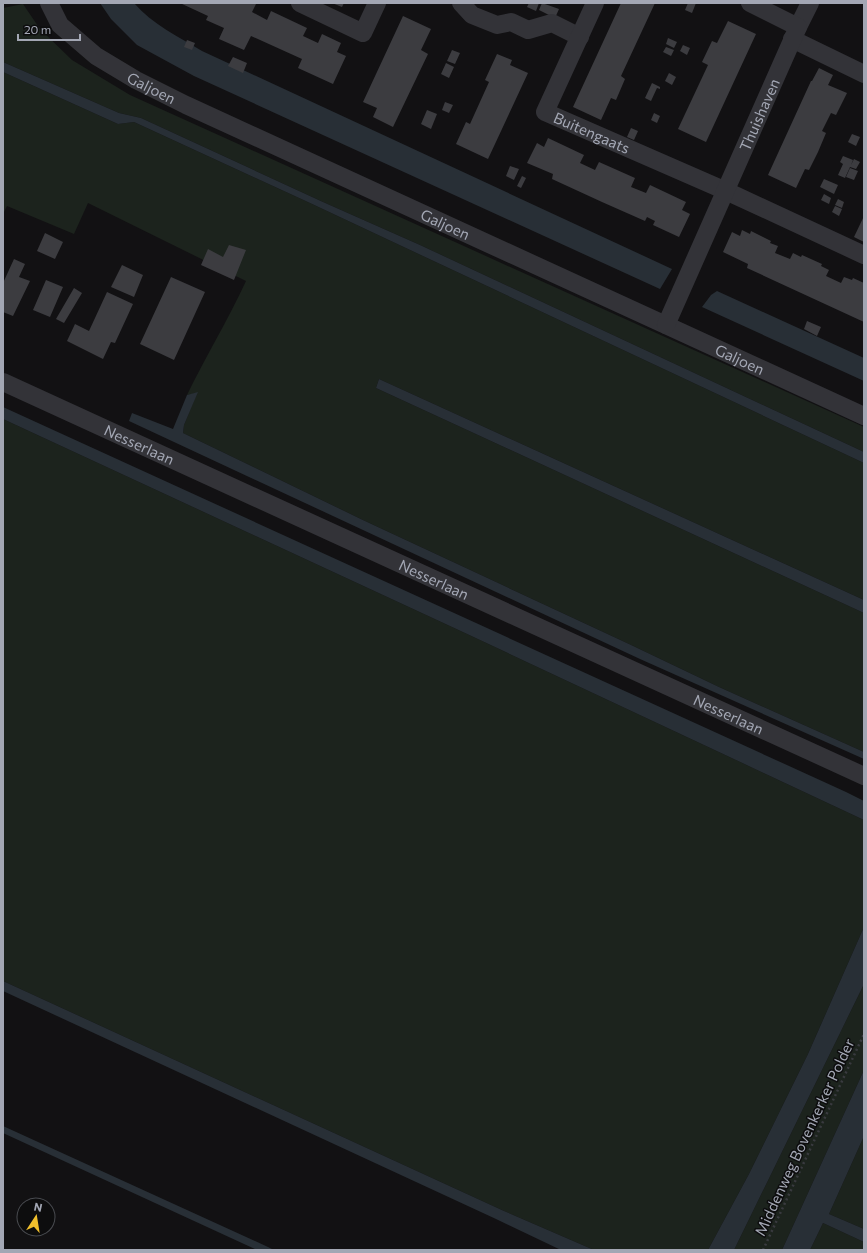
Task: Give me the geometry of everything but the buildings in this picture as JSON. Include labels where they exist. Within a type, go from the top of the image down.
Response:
[{"type":"street","name":"Galjoen","points":[[49,3],[60,25],[96,56],[136,80],[186,105],[864,416]]},
{"type":"street","points":[[300,3],[363,33],[377,3]]},
{"type":"street","points":[[460,3],[472,15],[497,25],[511,22],[528,30],[552,23],[580,37]]},
{"type":"street","name":"Buitengaats","points":[[595,3],[545,112],[726,191]]},
{"type":"street","points":[[750,3],[795,33],[864,74]]},
{"type":"street","name":"Thuishaven","points":[[666,326],[795,33],[810,3]]},
{"type":"street","points":[[726,191],[864,255]]},
{"type":"street","name":"Nesserlaan","points":[[3,382],[864,776]]},
{"type":"path","name":"Middenweg Bovenkerker Polder","points":[[763,1250],[864,1034]]},
{"type":"shaded area","points":[[100,3],[134,3],[157,24],[202,51],[672,269],[660,289],[194,76],[137,45],[111,19]]},
{"type":"shaded area","points":[[23,4],[40,29],[72,60],[130,95],[864,427],[864,452],[420,245],[141,118],[119,113],[3,62],[3,8]]},
{"type":"shaded area","points":[[3,62],[119,113],[141,118],[420,245],[864,452],[864,463],[134,122],[118,124],[3,72]]},
{"type":"shaded area","points":[[3,72],[118,124],[134,122],[864,463],[864,600],[379,379],[376,388],[864,613],[864,752],[719,687],[365,521],[183,433],[184,425],[197,393],[187,395],[246,281],[88,203],[74,234],[7,206],[3,214]]},
{"type":"shaded area","points":[[717,291],[864,358],[864,381],[702,307],[711,295]]},
{"type":"shaded area","points":[[379,379],[864,600],[864,613],[376,388]]},
{"type":"shaded area","points":[[198,392],[184,425],[183,433],[365,521],[719,687],[864,752],[864,759],[640,659],[129,421],[132,413],[173,429],[187,395]]},
{"type":"shaded area","points":[[3,407],[846,792],[864,801],[864,820],[3,419]]},
{"type":"shaded area","points":[[3,419],[864,820],[864,927],[808,1054],[749,1174],[708,1250],[594,1250],[504,1211],[3,981]]},
{"type":"shaded area","points":[[864,927],[864,984],[734,1250],[708,1250],[749,1174],[808,1054]]},
{"type":"shaded area","points":[[3,981],[504,1211],[594,1250],[561,1250],[3,991]]},
{"type":"shaded area","points":[[864,984],[864,1070],[782,1250],[734,1250]]},
{"type":"shaded area","points":[[864,1070],[864,1136],[829,1214],[864,1229],[864,1242],[823,1223],[810,1250],[782,1250]]},
{"type":"shaded area","points":[[3,1126],[274,1250],[257,1250],[3,1133]]},
{"type":"shaded area","points":[[864,1136],[864,1229],[829,1214]]},
{"type":"shaded area","points":[[823,1223],[864,1242],[864,1250],[810,1250]]}]
